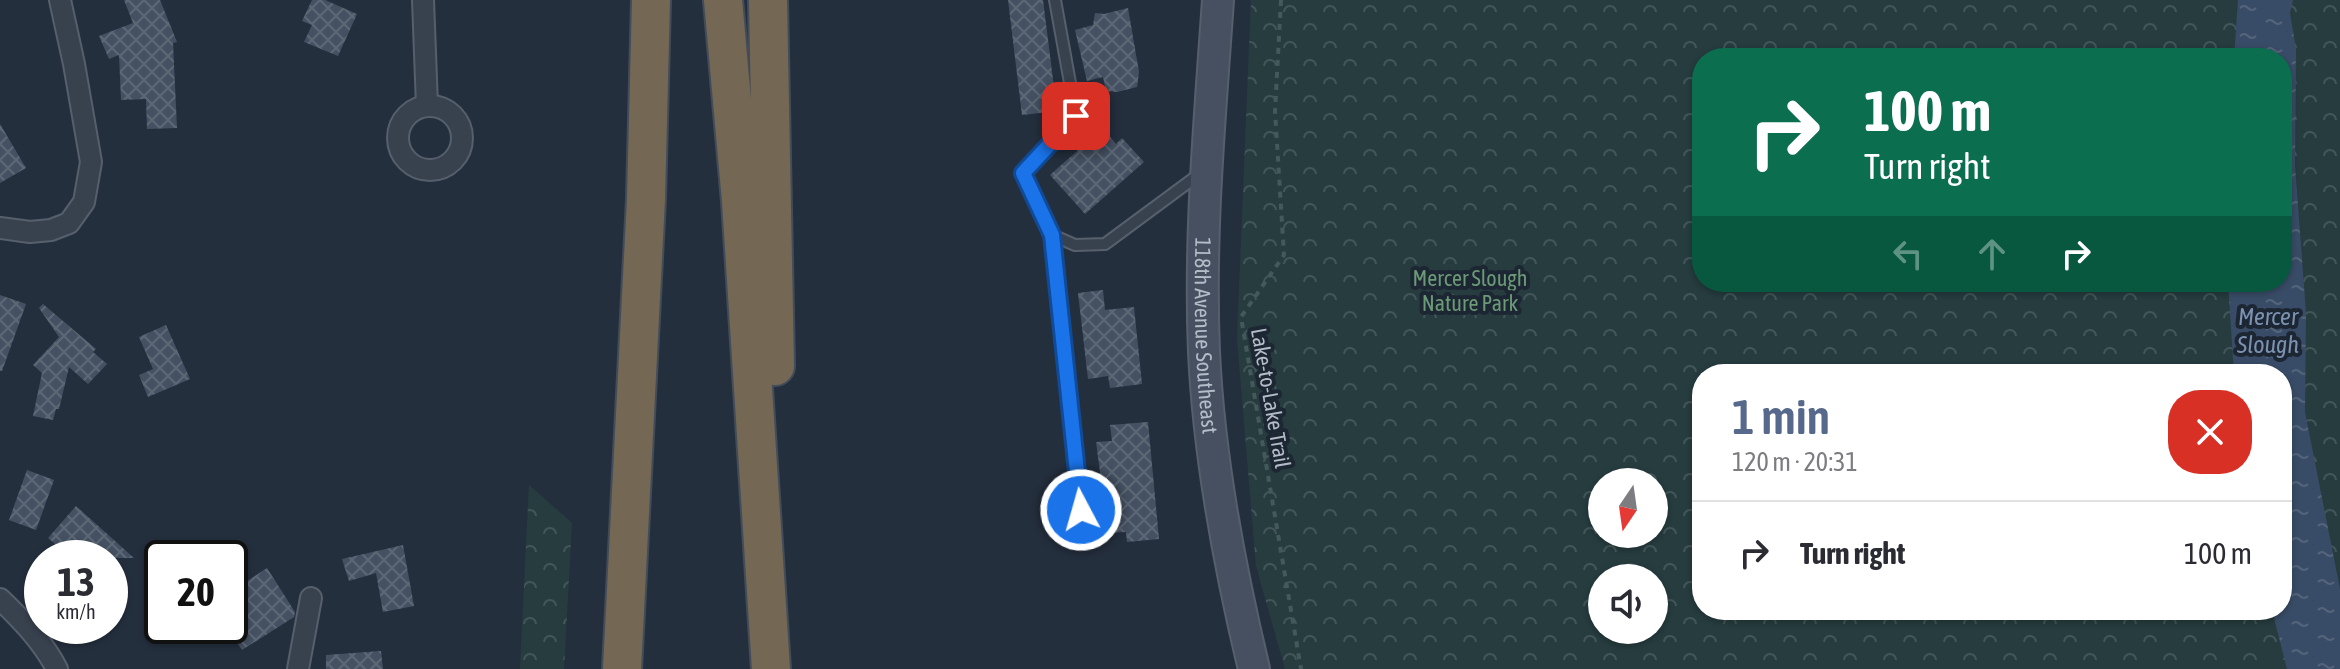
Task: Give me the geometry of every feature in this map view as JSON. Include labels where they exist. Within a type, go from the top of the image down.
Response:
[{"type":"highway","points":[[622,669],[646,199],[651,0]]},
{"type":"highway","points":[[723,0],[741,201],[773,669]]},
{"type":"highway","points":[[768,0],[776,419],[773,669]]},
{"type":"street","points":[[0,228],[30,232],[51,230],[69,223],[84,202],[91,162],[60,0]]},
{"type":"street","points":[[423,0],[427,106]]},
{"type":"street","name":"118th Avenue Southeast","points":[[1218,0],[1206,169],[1203,314],[1212,449],[1228,546],[1254,669]]},
{"type":"street","points":[[298,669],[311,598]]},
{"type":"street","points":[[0,599],[19,617],[57,669]]},
{"type":"lane","points":[[1055,0],[1076,116],[1023,173],[1052,235],[1081,510]]},
{"type":"lane","points":[[1052,235],[1075,245],[1105,244],[1206,169]]},
{"type":"path","name":"Lake-to-Lake Trail","points":[[1281,0],[1275,111],[1284,255],[1241,317],[1301,669]]},
{"type":"green space","name":"Mercer Slough Nature Park","points":[[1251,0],[2340,0],[2340,669],[1285,669],[1256,566],[1237,339]]},
{"type":"green space","points":[[529,485],[572,523],[564,669],[520,669]]},
{"type":"water","name":"Mercer Slough","points":[[2238,0],[2293,0],[2290,13],[2296,49],[2295,166],[2306,313],[2305,412],[2340,589],[2340,669],[2287,669],[2275,620],[2292,620],[2292,364],[2233,364],[2229,292],[2292,292],[2292,48],[2235,48]]},
{"type":"building","points":[[124,0],[160,0],[177,42],[173,43],[177,128],[147,129],[146,99],[121,100],[119,55],[109,59],[99,36],[133,23]]},
{"type":"building","points":[[312,0],[325,0],[357,14],[338,56],[304,42],[312,25],[302,21]]},
{"type":"building","points":[[1008,0],[1043,0],[1057,111],[1022,115]]},
{"type":"building","points":[[1128,8],[1139,72],[1137,87],[1106,91],[1103,77],[1087,81],[1075,30],[1093,25],[1095,13]]},
{"type":"building","points":[[0,124],[26,168],[0,183]]},
{"type":"building","points":[[1103,128],[1116,144],[1122,138],[1144,162],[1085,214],[1050,175]]},
{"type":"building","points":[[1103,290],[1105,310],[1134,307],[1142,384],[1110,388],[1108,376],[1088,379],[1078,293]]},
{"type":"building","points":[[0,295],[26,304],[2,371],[0,371]]},
{"type":"building","points":[[43,304],[96,349],[93,352],[107,364],[88,384],[69,367],[59,409],[56,409],[53,420],[33,416],[42,373],[33,365],[59,337],[39,308]]},
{"type":"building","points":[[166,325],[190,379],[148,397],[139,375],[153,369],[139,337]]},
{"type":"building","points":[[1148,422],[1159,539],[1127,542],[1126,532],[1108,533],[1096,442],[1112,441],[1110,425]]},
{"type":"building","points":[[27,470],[54,480],[36,530],[9,520]]},
{"type":"building","points":[[76,506],[114,540],[50,540],[48,538]]},
{"type":"building","points":[[403,545],[414,606],[383,612],[376,573],[349,581],[342,559]]},
{"type":"building","points":[[267,568],[295,612],[294,617],[242,650],[238,644],[248,644],[248,580]]},
{"type":"building","points":[[381,651],[383,669],[326,669],[326,655]]},
{"type":"route","points":[[1076,116],[1023,173],[1052,235],[1081,510]]}]
